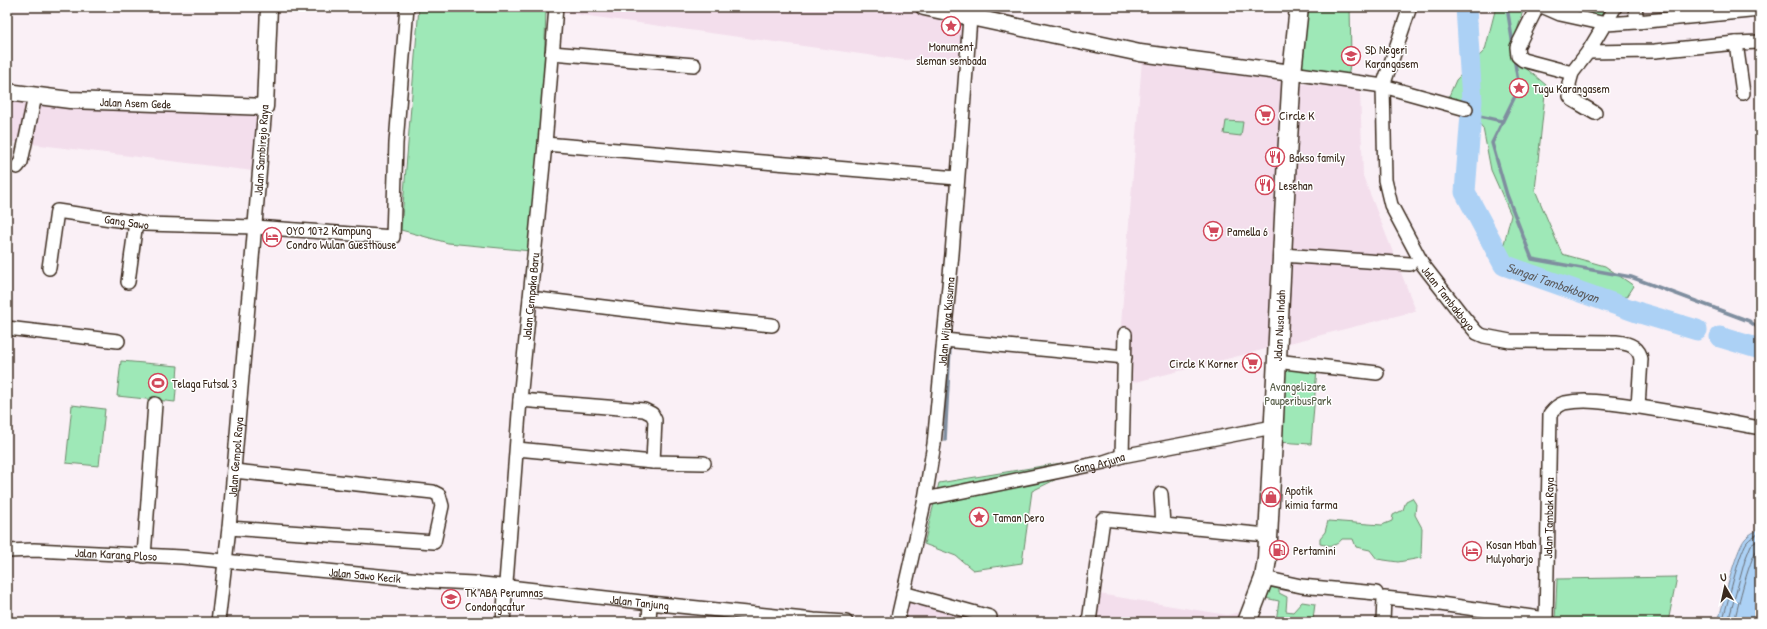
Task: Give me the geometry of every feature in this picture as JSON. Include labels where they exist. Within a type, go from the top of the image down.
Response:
[{"type":"main road","name":"Jalan Nusa Indah","points":[[1247,622],[1264,578],[1292,73],[1299,7]]},
{"type":"street","name":"Jalan Sambirejo Raya","points":[[249,292],[265,107],[269,7]]},
{"type":"street","name":"Gang Sawo","points":[[49,268],[57,211],[136,222],[255,226],[393,237],[396,143],[407,7]]},
{"type":"street","name":"Jalan Cempaka Baru","points":[[503,622],[520,400],[545,144],[556,7]]},
{"type":"street","points":[[924,7],[963,13],[1140,53],[1292,73],[1466,108]]},
{"type":"street","points":[[1537,7],[1516,47],[1518,56],[1523,60],[1572,73]]},
{"type":"street","points":[[1544,7],[1560,14],[1606,24],[1637,22],[1727,10],[1760,10]]},
{"type":"street","points":[[1596,113],[1573,100],[1570,96],[1569,84],[1572,73],[1588,52],[1615,7]]},
{"type":"street","points":[[1635,7],[1637,22]]},
{"type":"street","points":[[1382,91],[1406,9]]},
{"type":"street","name":"Jalan Wijaya Kusuma","points":[[897,622],[925,499],[934,444],[957,178],[963,13]]},
{"type":"street","points":[[1588,52],[1655,51],[1760,42]]},
{"type":"street","points":[[1736,43],[1744,93]]},
{"type":"street","points":[[552,53],[694,65]]},
{"type":"street","name":"Jalan Tambakboyo","points":[[1382,91],[1385,180],[1391,205],[1423,265],[1465,319],[1480,335],[1510,341],[1616,342],[1630,345],[1639,352],[1641,359],[1638,407]]},
{"type":"street","name":"Jalan Asem Gede","points":[[7,92],[70,100],[265,107]]},
{"type":"street","points":[[18,167],[22,162],[35,96]]},
{"type":"street","points":[[545,144],[957,178]]},
{"type":"street","points":[[128,282],[136,222]]},
{"type":"street","points":[[1282,255],[1410,264]]},
{"type":"street","name":"Jalan Gempol Raya","points":[[218,622],[229,528],[249,292]]},
{"type":"street","points":[[530,298],[669,315],[772,325]]},
{"type":"street","points":[[7,328],[118,341]]},
{"type":"street","points":[[1122,456],[1125,334]]},
{"type":"street","points":[[944,340],[1125,358]]},
{"type":"street","points":[[1276,361],[1377,373]]},
{"type":"street","points":[[520,400],[644,410],[649,412],[655,420],[653,462]]},
{"type":"street","name":"Jalan Tambak Raya","points":[[1546,620],[1550,414],[1554,408],[1563,404],[1575,402],[1600,402],[1638,407]]},
{"type":"street","points":[[144,556],[156,404]]},
{"type":"street","points":[[1638,407],[1760,428]]},
{"type":"street","name":"Gang Arjuna","points":[[925,499],[1104,462],[1122,456],[1273,427]]},
{"type":"street","points":[[517,450],[653,462],[704,463]]},
{"type":"street","points":[[229,528],[434,542],[442,506],[439,495],[433,492],[234,471]]},
{"type":"street","points":[[1161,494],[1163,525]]},
{"type":"street","points":[[1089,622],[1103,519],[1267,535]]},
{"type":"street","name":"Jalan Karang Ploso","points":[[7,552],[34,550],[225,562]]},
{"type":"street","name":"Jalan Sawo Kecik","points":[[225,562],[431,582],[506,586]]},
{"type":"street","points":[[1264,578],[1301,586],[1380,595],[1546,620]]},
{"type":"street","name":"Jalan Tanjung","points":[[506,586],[650,603],[846,622]]},
{"type":"street","points":[[903,593],[990,617]]},
{"type":"street","points":[[1380,595],[1383,622]]},
{"type":"street","points":[[649,622],[650,603]]},
{"type":"shaded area","points":[[546,7],[952,7],[982,14],[972,57],[903,60],[546,10]]},
{"type":"shaded area","points":[[1142,60],[1278,81],[1360,90],[1363,176],[1416,311],[1116,387]]},
{"type":"shaded area","points":[[7,94],[260,113],[253,171],[7,141]]},
{"type":"shaded area","points":[[1093,593],[1227,615],[1254,609],[1250,622],[1088,622]]},
{"type":"shaded area","points":[[909,594],[986,622],[902,622]]},
{"type":"green space","points":[[419,7],[546,7],[542,142],[531,251],[448,243],[401,230]]},
{"type":"green space","points":[[1301,7],[1350,7],[1351,56],[1348,79],[1290,72]]},
{"type":"green space","points":[[1496,7],[1524,7],[1510,55],[1546,85],[1535,190],[1562,254],[1605,266],[1634,286],[1627,297],[1611,295],[1604,290],[1583,286],[1577,296],[1510,268],[1504,244],[1511,215],[1491,170],[1483,128],[1472,115],[1449,96],[1456,80],[1485,50]]},
{"type":"green space","points":[[1549,7],[1613,7],[1605,21]]},
{"type":"green space","points":[[1226,121],[1243,122],[1241,136],[1224,134]]},
{"type":"green space","points":[[121,361],[178,366],[175,402],[117,396]]},
{"type":"green space","name":"Avangelizare PauperibusPark","points":[[1282,366],[1317,368],[1311,444],[1277,442]]},
{"type":"green space","points":[[72,405],[105,409],[99,466],[66,463]]},
{"type":"green space","name":"Taman Dero","points":[[1104,456],[1032,491],[1022,563],[973,570],[956,556],[924,544],[939,483]]},
{"type":"green space","points":[[1412,498],[1416,504],[1415,515],[1422,528],[1421,558],[1398,562],[1377,559],[1370,550],[1356,547],[1353,539],[1342,539],[1332,545],[1320,544],[1320,538],[1325,532],[1328,521],[1382,525],[1392,521],[1393,515],[1403,510],[1406,501]]},
{"type":"green space","points":[[1677,577],[1668,622],[1555,622],[1557,579]]},
{"type":"green space","points":[[1270,579],[1279,583],[1279,593],[1287,597],[1286,611],[1293,612],[1302,602],[1315,604],[1313,619],[1346,622],[1276,621],[1279,601],[1265,598]]},
{"type":"water","points":[[1760,529],[1760,622],[1718,622],[1733,566],[1741,545],[1748,536]]},
{"type":"waterway","name":"Sungai Tambakbayan","points":[[1466,7],[1472,101],[1465,192],[1504,265],[1640,313],[1697,330]]},
{"type":"waterway","points":[[1507,7],[1513,45]]},
{"type":"waterway","points":[[1514,57],[1519,88],[1492,143],[1507,195],[1532,259],[1631,277],[1749,321],[1760,329]]},
{"type":"waterway","points":[[1466,113],[1502,121]]},
{"type":"waterway","points":[[945,440],[951,329]]},
{"type":"waterway","name":"Sungai Tambakbayan","points":[[1720,337],[1760,349]]},
{"type":"place","name":"Monument sleman sembada","points":[[951,26]]},
{"type":"place","name":"SD Negeri Karangasem","points":[[1351,56]]},
{"type":"place","name":"Tugu Karangasem","points":[[1519,88]]},
{"type":"place","name":"Circle K","points":[[1265,115]]},
{"type":"place","name":"Bakso family","points":[[1275,157]]},
{"type":"place","name":"Lesehan","points":[[1265,185]]},
{"type":"place","name":"Pamella 6","points":[[1213,231]]},
{"type":"place","name":"OYO 1072 Kampung Condro Wulan Guesthouse","points":[[272,237]]},
{"type":"place","name":"Circle K Korner","points":[[1252,363]]},
{"type":"place","name":"Telaga Futsal 3","points":[[158,383]]},
{"type":"place","name":"Apotik kimia farma","points":[[1271,497]]},
{"type":"place","name":"Taman Dero","points":[[979,517]]},
{"type":"place","name":"Pertamini","points":[[1279,550]]},
{"type":"place","name":"Kosan Mbah Mulyoharjo","points":[[1472,551]]},
{"type":"place","name":"TK ABA Perumnas Condongcatur","points":[[451,599]]}]
